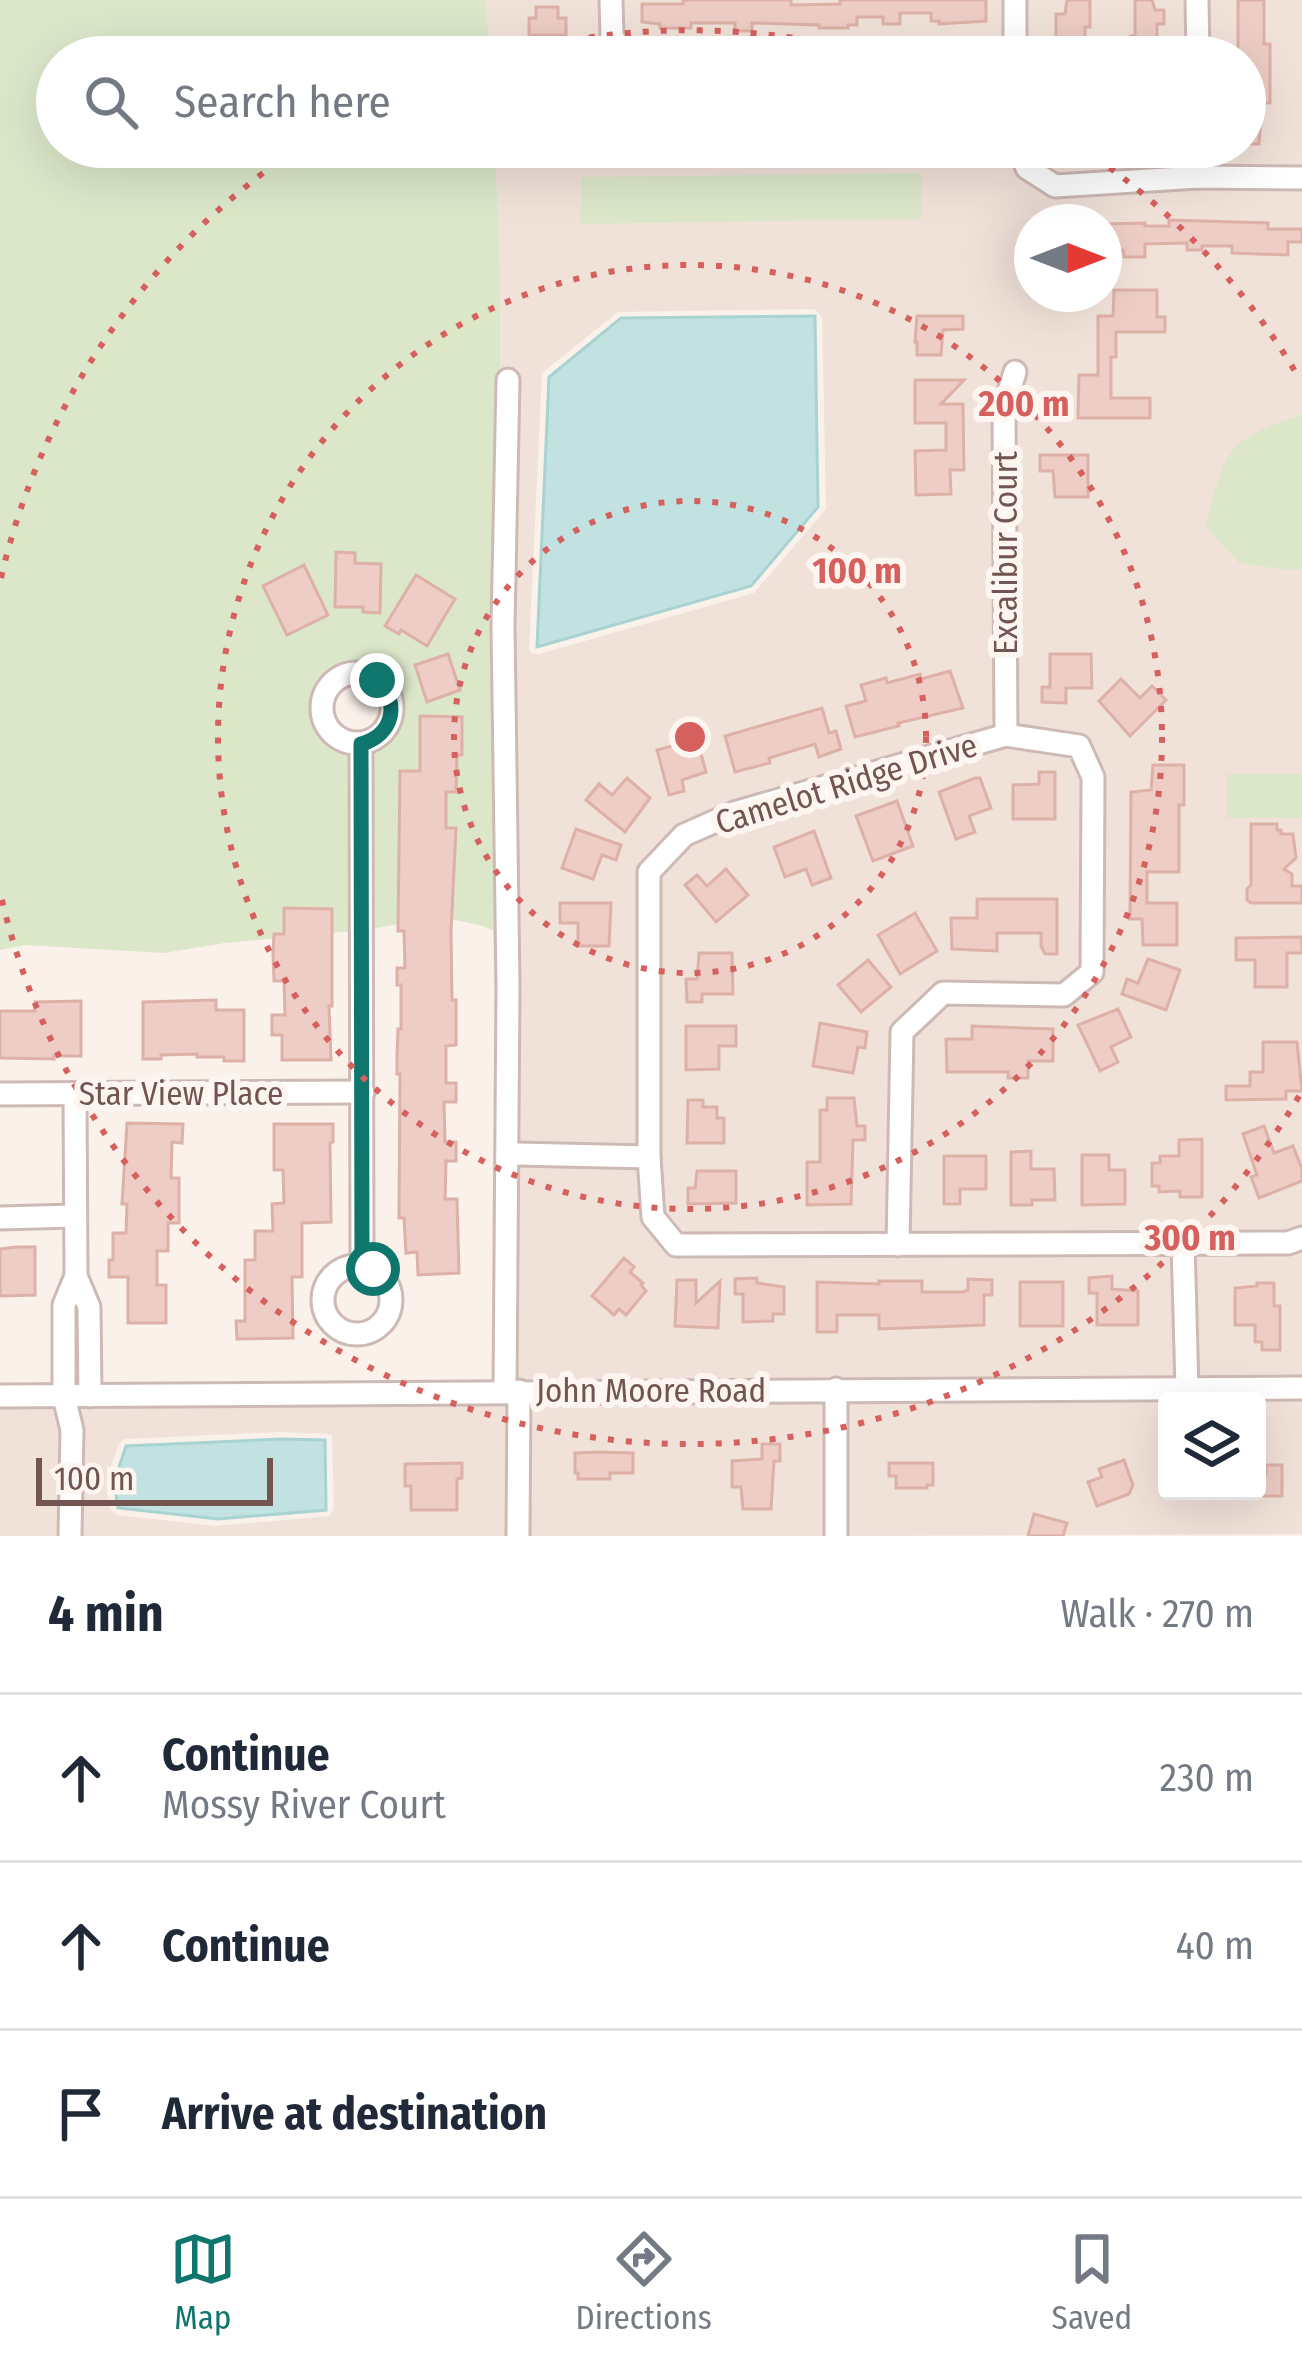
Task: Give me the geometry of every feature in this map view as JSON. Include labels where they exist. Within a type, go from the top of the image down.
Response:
[{"type":"street","points":[[611,0],[611,36]]},
{"type":"street","points":[[1015,0],[1015,36]]},
{"type":"street","points":[[1197,0],[1198,36]]},
{"type":"street","points":[[1027,168],[1055,185],[1198,177],[1302,178]]},
{"type":"street","points":[[1198,168],[1198,177]]},
{"type":"street","name":"Excalibur Court","points":[[1006,735],[1004,408],[1016,372]]},
{"type":"street","points":[[508,380],[503,625],[512,1391],[518,1536]]},
{"type":"street","name":"Camelot Ridge Drive","points":[[898,1245],[902,1032],[943,992],[1064,995],[1092,972],[1093,777],[1079,746],[1006,735],[734,813],[684,835],[650,872],[652,1216],[676,1245],[898,1245],[1288,1243],[1302,1238]]},
{"type":"street","points":[[361,744],[362,1266]]},
{"type":"street","name":"Star View Place","points":[[0,1094],[363,1092]]},
{"type":"street","points":[[75,1094],[76,1276],[89,1307],[90,1396]]},
{"type":"street","points":[[516,1154],[650,1157]]},
{"type":"street","points":[[0,1218],[74,1216]]},
{"type":"street","points":[[1184,1243],[1187,1388]]},
{"type":"street","points":[[70,1536],[72,1430],[64,1396],[64,1305],[76,1276]]},
{"type":"street","points":[[64,1330],[90,1330]]},
{"type":"street","name":"John Moore Road","points":[[0,1396],[1302,1388]]},
{"type":"street","points":[[836,1389],[836,1536]]},
{"type":"shaded area","points":[[486,0],[602,0],[611,36],[489,36]]},
{"type":"shaded area","points":[[620,0],[1006,0],[1006,36],[621,34]]},
{"type":"shaded area","points":[[1024,0],[1188,0],[1188,36],[1024,36]]},
{"type":"shaded area","points":[[1206,0],[1302,0],[1302,169],[1207,169],[1266,168],[1266,36],[1207,36]]},
{"type":"shaded area","points":[[496,168],[1019,168],[1022,175],[1302,186],[1302,414],[1282,421],[1280,569],[1302,569],[1302,1230],[1286,1235],[907,1237],[911,1035],[947,1001],[1064,1003],[1098,978],[1088,743],[1015,728],[1013,409],[1026,366],[1009,363],[995,409],[997,729],[731,805],[642,866],[641,1165],[668,1250],[1175,1251],[1178,1380],[501,1383],[493,930],[503,897]],"holes":[[[814,309],[822,317],[826,509],[754,593],[539,654],[529,649],[542,373],[618,312]]]},
{"type":"shaded area","points":[[1043,168],[1189,168],[1189,169],[1058,177]]},
{"type":"shaded area","points":[[1007,743],[1072,753],[1084,779],[1083,969],[1061,987],[943,984],[895,1026],[889,1237],[680,1237],[662,1214],[659,875],[689,841],[737,821]]},
{"type":"shaded area","points":[[1302,1247],[1302,1380],[1196,1380],[1193,1251]]},
{"type":"shaded area","points":[[1158,1396],[1158,1500],[1266,1500],[1266,1396],[1302,1396],[1302,1534],[845,1536],[845,1397]]},
{"type":"shaded area","points":[[827,1397],[827,1536],[527,1536],[528,1399]]},
{"type":"shaded area","points":[[510,1399],[509,1536],[79,1536],[75,1404]],"holes":[[[332,1436],[334,1509],[329,1516],[216,1526],[117,1515],[110,1509],[106,1480],[124,1439]]]},
{"type":"shaded area","points":[[0,1404],[57,1405],[62,1431],[61,1536],[0,1536]]},
{"type":"green space","points":[[0,0],[486,0],[489,36],[36,36],[36,168],[496,168],[503,897],[493,930],[446,919],[371,929],[370,749],[386,740],[400,712],[392,683],[381,672],[348,666],[321,682],[314,708],[325,734],[352,751],[353,931],[164,953],[26,945],[0,950]]},
{"type":"green space","points":[[921,173],[922,219],[580,224],[582,177]]},
{"type":"green space","points":[[1302,414],[1302,569],[1239,563],[1206,527],[1221,471],[1238,444]]},
{"type":"green space","points":[[1227,774],[1302,774],[1302,818],[1227,818]]},
{"type":"water","points":[[815,316],[818,507],[751,586],[537,647],[549,377],[621,318]]},
{"type":"water","points":[[325,1440],[326,1510],[218,1519],[118,1508],[114,1482],[126,1446]]},
{"type":"building","points":[[791,0],[791,5],[840,4],[840,0],[986,0],[986,21],[939,24],[931,21],[931,13],[900,13],[900,24],[883,24],[883,17],[857,17],[857,25],[848,28],[752,23],[752,31],[735,31],[735,23],[660,28],[660,24],[642,22],[642,4]]},
{"type":"building","points":[[1067,0],[1090,0],[1090,27],[1085,27],[1085,36],[1056,36],[1056,14],[1065,14]]},
{"type":"building","points":[[1135,0],[1152,0],[1155,10],[1164,10],[1164,24],[1157,24],[1157,36],[1135,36]]},
{"type":"building","points":[[1238,0],[1264,0],[1264,36],[1238,36]]},
{"type":"building","points":[[536,7],[558,7],[558,18],[566,18],[566,35],[529,35],[529,18],[536,18]]},
{"type":"building","points":[[1266,44],[1270,44],[1270,103],[1266,103]]},
{"type":"building","points":[[1169,220],[1268,223],[1268,229],[1302,229],[1302,242],[1288,242],[1288,255],[1232,253],[1232,246],[1187,250],[1187,243],[1145,244],[1145,257],[1124,257],[1122,224],[1169,226]]},
{"type":"building","points":[[1122,290],[1157,290],[1157,317],[1165,317],[1165,332],[1116,332],[1116,357],[1111,357],[1111,398],[1150,398],[1150,418],[1078,418],[1079,375],[1098,375],[1098,316],[1122,312]]},
{"type":"building","points":[[917,316],[963,316],[963,329],[943,330],[941,355],[917,355]]},
{"type":"building","points":[[915,380],[964,380],[941,404],[963,404],[964,470],[950,470],[951,494],[916,495],[915,451],[946,450],[946,423],[915,423]]},
{"type":"building","points":[[1040,455],[1088,455],[1088,497],[1055,497],[1053,471],[1040,471]]},
{"type":"building","points":[[336,552],[355,553],[355,563],[381,564],[380,613],[363,612],[363,607],[335,607]]},
{"type":"building","points":[[304,565],[328,615],[287,635],[263,586]]},
{"type":"building","points":[[416,575],[455,599],[427,646],[385,626]]},
{"type":"building","points":[[448,654],[460,690],[427,702],[415,665]]},
{"type":"building","points":[[1050,654],[1091,654],[1092,688],[1066,688],[1066,703],[1042,702],[1042,687],[1050,687]]},
{"type":"building","points":[[950,671],[963,708],[855,737],[846,706],[866,701],[861,685]]},
{"type":"building","points":[[1121,679],[1140,698],[1152,686],[1166,700],[1130,736],[1099,701]]},
{"type":"building","points":[[822,708],[829,733],[836,731],[841,749],[819,757],[815,744],[735,772],[725,736]]},
{"type":"building","points":[[420,716],[462,717],[462,755],[457,755],[456,792],[446,792],[446,828],[456,828],[451,931],[456,1045],[446,1046],[446,1083],[456,1083],[456,1102],[444,1102],[445,1142],[456,1142],[456,1161],[446,1161],[445,1199],[457,1199],[459,1273],[418,1275],[417,1252],[406,1253],[404,1218],[399,1218],[401,985],[397,985],[397,968],[405,968],[404,931],[398,931],[400,771],[420,771]]},
{"type":"building","points":[[697,739],[706,772],[682,780],[684,791],[669,795],[657,750]]},
{"type":"building","points":[[1153,765],[1184,765],[1179,872],[1147,872],[1147,903],[1177,903],[1177,945],[1143,945],[1142,919],[1130,919],[1131,792],[1151,790]]},
{"type":"building","points":[[1039,772],[1055,772],[1055,819],[1013,819],[1013,785],[1039,784]]},
{"type":"building","points":[[627,778],[650,798],[625,832],[586,800],[599,784],[612,795]]},
{"type":"building","points":[[980,778],[991,808],[969,816],[975,832],[956,839],[939,792]]},
{"type":"building","points":[[897,801],[913,846],[873,861],[856,816]]},
{"type":"building","points":[[1251,824],[1277,824],[1281,834],[1293,834],[1296,858],[1284,869],[1292,874],[1292,886],[1302,886],[1302,903],[1247,900]]},
{"type":"building","points":[[576,829],[621,845],[616,860],[602,855],[593,879],[562,868]]},
{"type":"building","points":[[814,831],[831,878],[812,885],[806,869],[785,877],[774,847]]},
{"type":"building","points":[[726,869],[748,895],[716,922],[685,885],[697,875],[707,886]]},
{"type":"building","points":[[977,899],[1057,899],[1057,954],[1045,954],[1041,933],[997,933],[997,951],[952,949],[951,918],[977,918]]},
{"type":"building","points":[[560,903],[611,903],[609,946],[578,946],[578,923],[560,923]]},
{"type":"building","points":[[284,908],[332,909],[331,1060],[282,1060],[282,1035],[272,1035],[272,1015],[285,1015],[284,981],[274,981],[273,954],[274,934],[284,934]]},
{"type":"building","points":[[915,913],[937,951],[900,974],[878,935]]},
{"type":"building","points":[[1302,937],[1302,953],[1287,953],[1287,987],[1255,987],[1255,960],[1236,960],[1236,938]]},
{"type":"building","points":[[699,953],[732,953],[733,994],[702,994],[702,1002],[687,1002],[686,979],[697,979]]},
{"type":"building","points":[[1148,959],[1180,970],[1166,1010],[1122,994],[1127,979],[1138,983]]},
{"type":"building","points":[[868,960],[891,987],[861,1012],[838,985]]},
{"type":"building","points":[[216,1000],[216,1010],[244,1010],[244,1061],[197,1054],[143,1059],[143,1002]]},
{"type":"building","points":[[81,1001],[81,1056],[0,1058],[0,1011],[35,1011],[35,1002]]},
{"type":"building","points":[[1118,1009],[1131,1037],[1111,1047],[1118,1062],[1100,1071],[1078,1025]]},
{"type":"building","points":[[820,1023],[867,1032],[865,1048],[858,1047],[853,1073],[813,1066]]},
{"type":"building","points":[[686,1026],[736,1026],[736,1046],[719,1046],[719,1069],[686,1070]]},
{"type":"building","points":[[972,1026],[1053,1029],[1053,1061],[1028,1061],[1028,1078],[1008,1078],[1008,1072],[947,1072],[946,1039],[972,1039]]},
{"type":"building","points":[[1263,1042],[1297,1042],[1302,1091],[1286,1091],[1286,1099],[1226,1100],[1226,1086],[1250,1086],[1250,1072],[1263,1072]]},
{"type":"building","points":[[827,1098],[854,1098],[857,1126],[865,1126],[865,1140],[853,1140],[851,1204],[807,1205],[807,1162],[820,1162],[820,1110],[827,1110]]},
{"type":"building","points":[[688,1100],[717,1107],[717,1118],[724,1118],[724,1143],[687,1143]]},
{"type":"building","points":[[127,1123],[183,1124],[182,1143],[172,1142],[171,1178],[179,1178],[179,1223],[168,1223],[168,1251],[157,1251],[157,1285],[166,1285],[166,1323],[128,1323],[128,1277],[109,1277],[113,1233],[126,1233],[127,1204],[122,1204]]},
{"type":"building","points":[[274,1124],[333,1124],[331,1222],[302,1223],[302,1277],[292,1277],[293,1338],[237,1339],[236,1321],[245,1321],[245,1260],[255,1260],[255,1231],[273,1231],[272,1204],[284,1203],[283,1170],[274,1170]]},
{"type":"building","points":[[1264,1126],[1274,1153],[1293,1146],[1302,1181],[1259,1198],[1251,1177],[1257,1175],[1243,1134]]},
{"type":"building","points":[[1202,1139],[1202,1197],[1180,1197],[1180,1191],[1159,1192],[1159,1186],[1152,1186],[1152,1163],[1160,1163],[1160,1156],[1179,1156],[1179,1140]]},
{"type":"building","points":[[1031,1151],[1031,1169],[1054,1169],[1055,1200],[1011,1205],[1011,1152]]},
{"type":"building","points":[[1082,1155],[1109,1155],[1109,1170],[1125,1170],[1125,1204],[1082,1205]]},
{"type":"building","points":[[944,1156],[986,1156],[986,1189],[960,1189],[960,1204],[944,1204]]},
{"type":"building","points":[[697,1171],[736,1171],[736,1203],[688,1204],[688,1188],[695,1188]]},
{"type":"building","points":[[35,1247],[35,1295],[0,1296],[0,1249]]},
{"type":"building","points":[[624,1258],[646,1291],[626,1315],[619,1309],[614,1315],[592,1296]]},
{"type":"building","points":[[1112,1276],[1112,1289],[1138,1291],[1138,1325],[1097,1325],[1097,1293],[1089,1293],[1089,1278]]},
{"type":"building","points":[[757,1278],[757,1283],[784,1287],[784,1314],[773,1314],[773,1321],[743,1322],[743,1294],[735,1294],[735,1279]]},
{"type":"building","points":[[968,1279],[992,1280],[992,1295],[984,1295],[984,1325],[879,1329],[879,1315],[837,1315],[837,1332],[817,1332],[817,1282],[922,1281],[922,1292],[963,1292],[968,1290]]},
{"type":"building","points":[[677,1280],[696,1280],[696,1303],[720,1281],[718,1328],[675,1326]]},
{"type":"building","points":[[1020,1282],[1063,1282],[1063,1326],[1020,1326]]},
{"type":"building","points":[[1274,1283],[1274,1306],[1280,1306],[1280,1350],[1262,1350],[1262,1342],[1255,1342],[1255,1325],[1235,1325],[1235,1288]]},
{"type":"building","points":[[762,1444],[780,1444],[780,1461],[774,1461],[771,1509],[743,1509],[741,1487],[732,1487],[732,1461],[762,1459]]},
{"type":"building","points":[[575,1453],[633,1453],[633,1473],[578,1479]]},
{"type":"building","points":[[1124,1460],[1133,1485],[1129,1494],[1097,1506],[1088,1482],[1102,1477],[1099,1469]]},
{"type":"building","points":[[462,1463],[457,1510],[411,1510],[405,1464]]},
{"type":"building","points":[[889,1463],[933,1463],[933,1485],[896,1488]]},
{"type":"building","points":[[1266,1465],[1282,1465],[1282,1496],[1266,1496]]},
{"type":"building","points":[[1034,1514],[1067,1523],[1063,1536],[1028,1536]]},
{"type":"route","points":[[373,1269],[362,1266],[361,744],[382,733],[389,723],[391,699],[377,680]]}]
